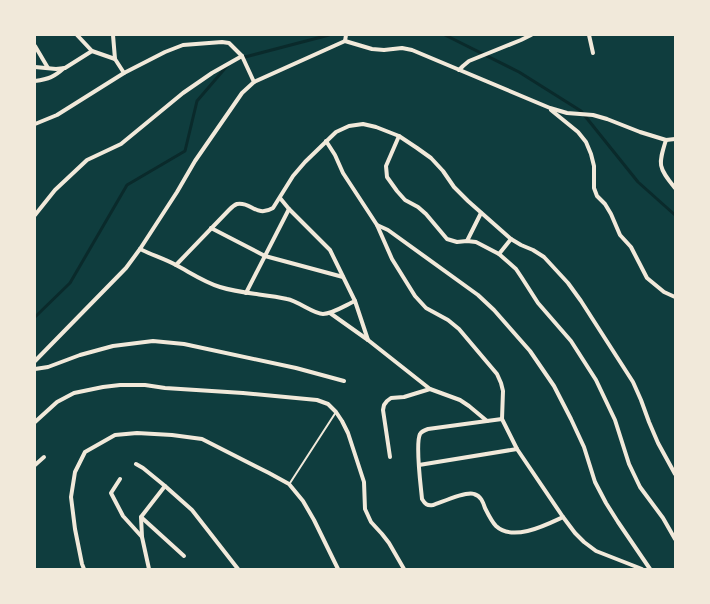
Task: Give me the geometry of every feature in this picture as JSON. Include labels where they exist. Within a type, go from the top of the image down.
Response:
[{"type":"street","points":[[77,35],[92,51],[115,59]]},
{"type":"street","points":[[113,35],[115,59],[124,73]]},
{"type":"street","points":[[345,41],[346,35]]},
{"type":"street","points":[[459,70],[469,61],[531,35]]},
{"type":"street","points":[[589,35],[593,53]]},
{"type":"street","points":[[35,361],[126,268],[140,250],[195,161],[242,93],[254,82],[345,41],[372,49],[384,50],[402,48],[412,50],[550,108],[567,113],[607,119],[666,140],[675,139]]},
{"type":"street","points":[[35,124],[57,115],[124,73],[165,52],[183,45],[222,42],[229,43],[242,56],[254,82]]},
{"type":"street","points":[[35,46],[48,68]]},
{"type":"street","points":[[35,81],[45,80],[56,75],[92,51]]},
{"type":"street","points":[[35,215],[55,190],[86,160],[121,144],[189,89],[212,73],[242,56]]},
{"type":"street","points":[[35,67],[56,69],[65,68]]},
{"type":"street","points":[[550,108],[578,132],[586,142],[594,166],[594,188],[597,196],[612,214],[620,235],[630,247],[647,278],[664,292],[675,297]]},
{"type":"street","points":[[176,265],[236,204],[244,205],[261,212],[268,211],[273,208],[293,176],[305,162],[336,132],[349,126],[363,124],[376,127],[399,136],[431,158],[443,171],[454,187],[510,239],[544,257],[568,283],[632,382],[641,400],[655,436],[675,474]]},
{"type":"street","points":[[399,136],[386,166],[388,176],[397,191],[405,200],[418,207],[426,214],[448,239],[457,242],[476,242],[499,254],[516,269],[538,303],[571,341],[596,380],[615,420],[629,464],[640,487],[663,518],[675,539]]},
{"type":"street","points":[[666,140],[661,157],[661,165],[664,174],[675,188]]},
{"type":"street","points":[[326,141],[335,154],[343,173],[377,225],[392,259],[415,296],[426,308],[448,320],[459,329],[497,374],[503,391],[502,419],[517,449],[564,517],[584,542],[596,551],[642,569]]},
{"type":"street","points":[[280,198],[289,210],[330,250],[355,301],[368,340]]},
{"type":"street","points":[[246,293],[289,210]]},
{"type":"street","points":[[467,241],[481,213]]},
{"type":"street","points":[[377,225],[388,230],[478,295],[494,310],[530,351],[554,386],[571,419],[584,447],[595,482],[606,503],[650,569]]},
{"type":"street","points":[[211,228],[265,256],[343,277]]},
{"type":"street","points":[[499,254],[510,239]]},
{"type":"street","points":[[140,250],[176,265],[198,278],[221,288],[287,299],[322,314],[330,313],[355,301]]},
{"type":"street","points":[[330,313],[430,388],[460,400],[487,421]]},
{"type":"street","points":[[35,369],[48,367],[80,355],[113,346],[153,341],[199,347],[296,368],[344,381]]},
{"type":"street","points":[[35,422],[57,402],[74,393],[120,385],[145,385],[165,388],[318,400],[328,404],[342,421],[348,433],[364,482],[365,509],[371,522],[382,534],[404,569]]},
{"type":"street","points":[[390,457],[383,410],[384,405],[392,398],[404,397],[430,388]]},
{"type":"street","points":[[502,419],[428,429],[420,435],[419,465],[422,499],[425,504],[429,506],[473,493],[479,496],[488,514],[497,527],[508,532],[533,530],[564,517]]},
{"type":"street","points":[[84,569],[75,529],[71,497],[75,472],[85,452],[115,435],[137,433],[172,435],[202,439],[289,484],[303,501],[314,520],[338,569]]},
{"type":"street","points":[[419,465],[517,449]]},
{"type":"street","points":[[35,465],[44,457]]},
{"type":"street","points":[[136,464],[165,486],[192,510],[238,569]]},
{"type":"street","points":[[120,479],[111,493],[123,516],[142,537]]},
{"type":"street","points":[[149,569],[142,537],[141,517],[165,486]]},
{"type":"street","points":[[141,517],[184,556]]},
{"type":"lane","points":[[289,484],[336,412]]},
{"type":"waterway","points":[[241,58],[329,35]]},
{"type":"waterway","points":[[445,35],[519,72],[581,111],[638,182],[675,215]]},
{"type":"waterway","points":[[35,317],[70,283],[127,185],[185,151],[197,101],[227,66]]}]
